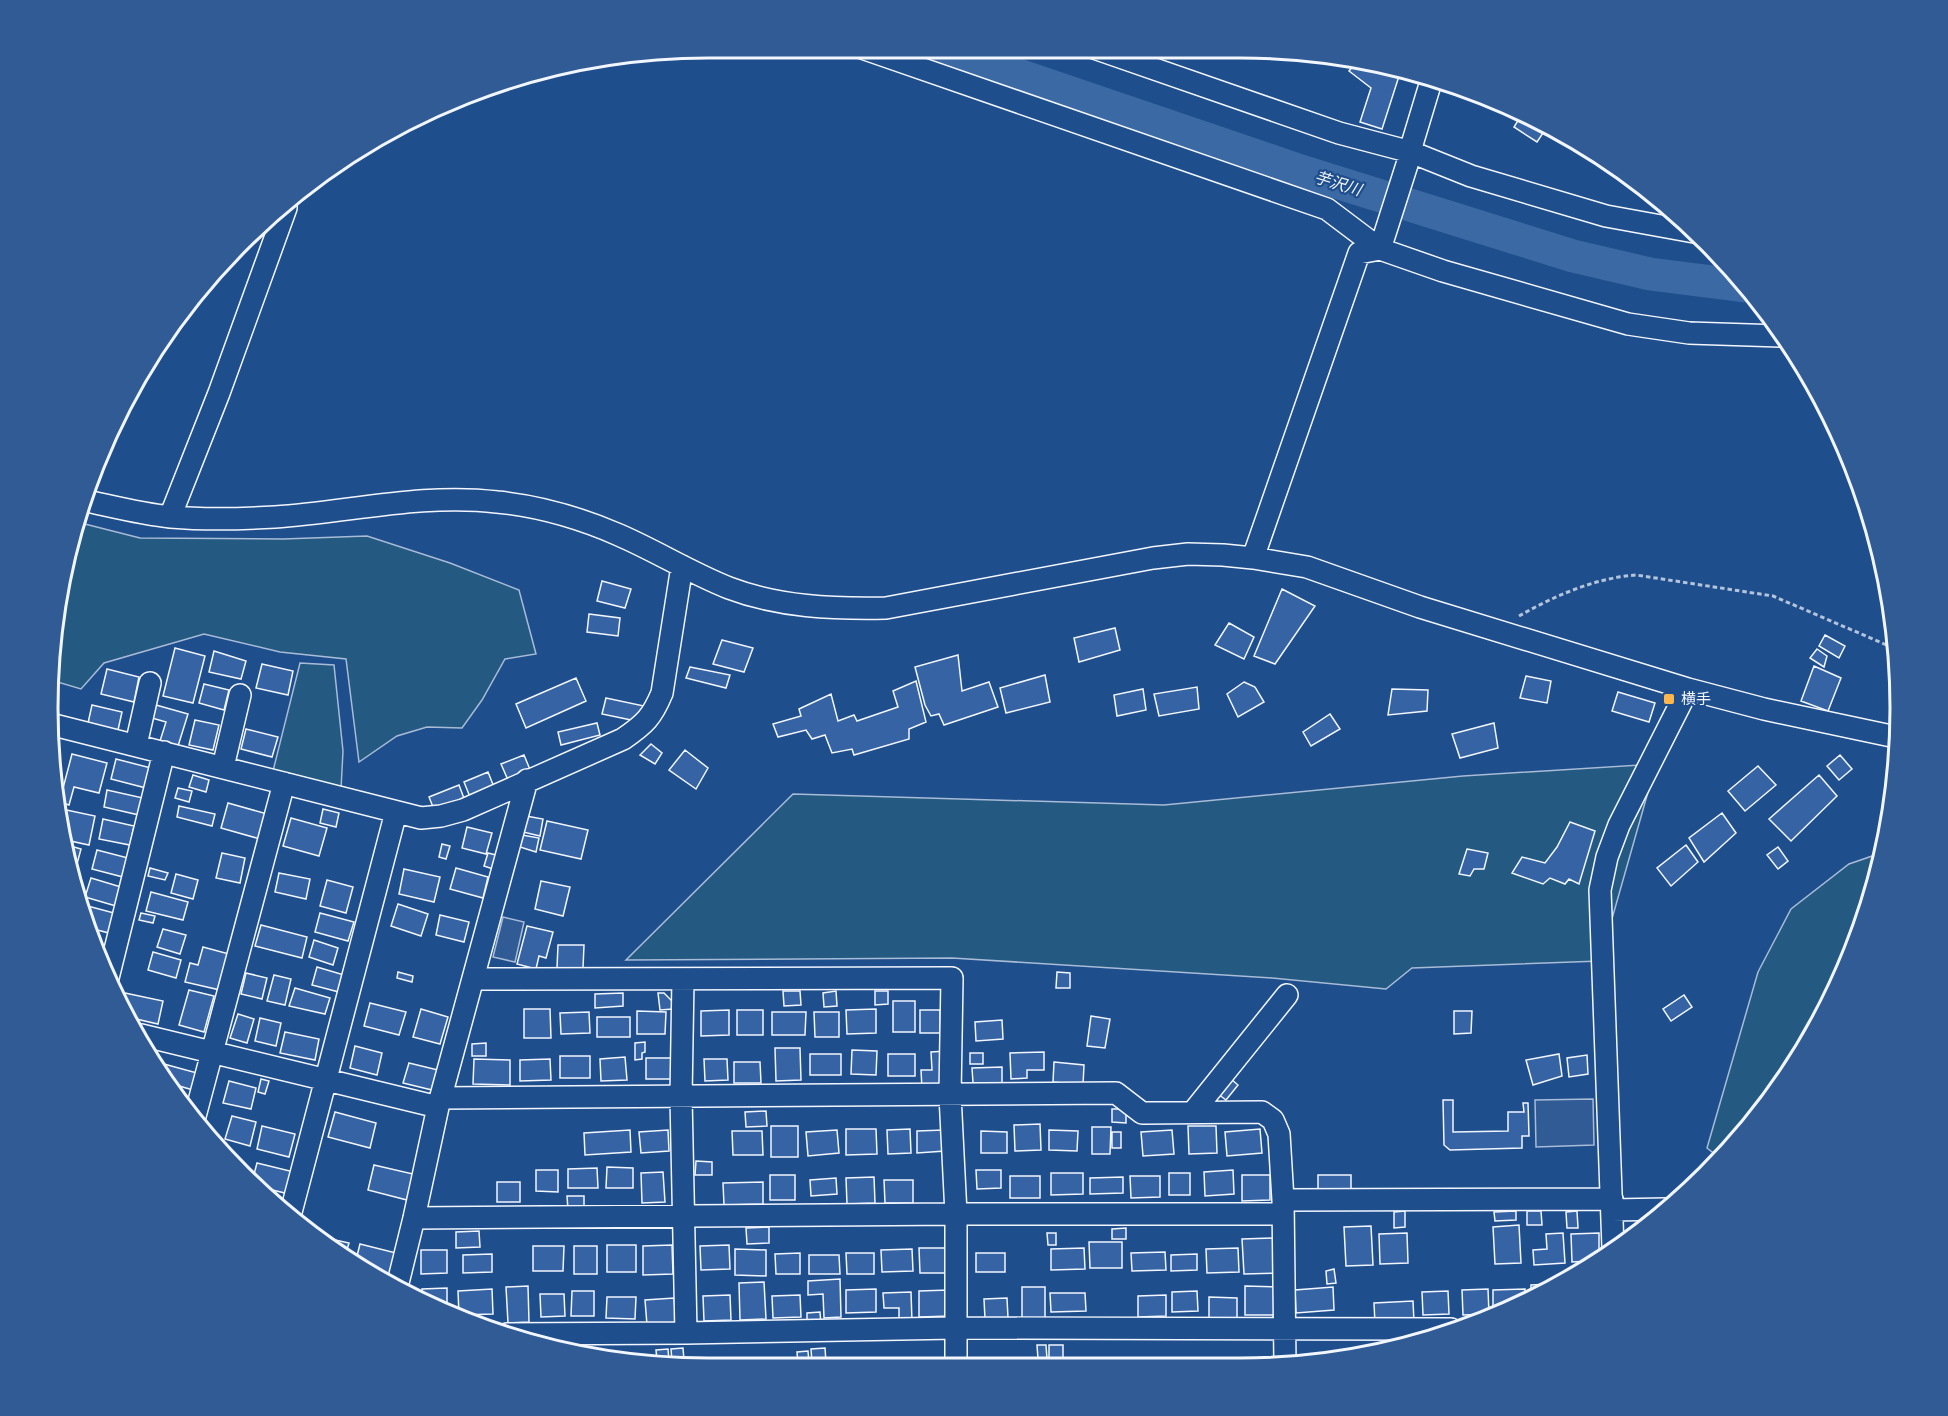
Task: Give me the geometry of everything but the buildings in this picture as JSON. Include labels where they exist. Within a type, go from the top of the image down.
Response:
[{"type":"street","points":[[893,59],[1328,209],[1380,249],[1443,271],[1628,324],[1689,333],[1772,336]]},
{"type":"street","points":[[1126,59],[1339,133],[1411,152],[1471,176],[1606,216],[1679,230]]},
{"type":"street","points":[[1380,249],[1429,87]]},
{"type":"street","points":[[170,517],[219,393],[282,218]]},
{"type":"street","points":[[1253,558],[1359,253],[1380,249]]},
{"type":"street","points":[[92,502],[170,517],[211,519],[276,516],[435,500],[496,502],[534,508],[573,518],[620,535],[730,588],[801,605],[845,609],[886,608],[1153,558],[1188,554],[1253,558],[1307,567],[1497,632],[1688,689],[1764,709],[1889,735]]},
{"type":"street","points":[[59,731],[136,745],[421,818],[441,816],[463,810],[623,739],[641,727],[655,711],[663,693],[682,566]]},
{"type":"street","points":[[136,745],[150,683]]},
{"type":"street","points":[[1613,1239],[1600,890],[1607,857],[1619,825],[1688,689]]},
{"type":"street","points":[[224,767],[240,695]]},
{"type":"street","points":[[111,964],[164,752]]},
{"type":"street","points":[[399,1279],[439,1102],[527,780]]},
{"type":"street","points":[[197,1108],[284,783]]},
{"type":"street","points":[[293,1206],[396,812]]},
{"type":"street","points":[[473,980],[952,978],[950,1095],[956,1214],[956,1358]]},
{"type":"street","points":[[683,979],[681,1097],[686,1334]]},
{"type":"street","points":[[1193,1112],[1287,995]]},
{"type":"street","points":[[148,1037],[325,1081],[439,1102],[1116,1093],[1142,1113],[1262,1112],[1274,1120],[1279,1134],[1283,1207],[1285,1356]]},
{"type":"street","points":[[414,1218],[956,1214],[1283,1207],[1612,1204],[1654,1208]]},
{"type":"street","points":[[543,1336],[955,1328],[1428,1329]]},
{"type":"path","points":[[1497,632],[1521,615],[1559,596],[1592,583],[1636,575],[1773,596],[1886,645]]},
{"type":"shaded area","points":[[86,524],[140,538],[283,539],[367,536],[450,563],[519,590],[536,654],[505,659],[482,700],[462,728],[427,727],[397,736],[359,762],[346,659],[280,652],[204,634],[104,663],[81,689],[59,683],[64,623],[71,581]]},
{"type":"shaded area","points":[[300,663],[334,665],[343,751],[341,789],[273,771]]},
{"type":"shaded area","points":[[1656,764],[1600,961],[1412,968],[1386,989],[1272,978],[952,958],[626,960],[793,794],[1164,805],[1463,776]]},
{"type":"shaded area","points":[[1872,856],[1855,917],[1823,995],[1780,1069],[1755,1103],[1713,1152],[1707,1148],[1758,972],[1791,909],[1849,864]]},
{"type":"shaded area","points":[[503,917],[524,922],[515,962],[493,957]]},
{"type":"shaded area","points":[[1593,1099],[1594,1145],[1536,1147],[1535,1100]]},
{"type":"waterway","name":"芋沢川","points":[[971,59],[1304,172],[1573,256],[1650,274],[1732,284]]},
{"type":"place","name":"横手","points":[[1669,699]]}]
